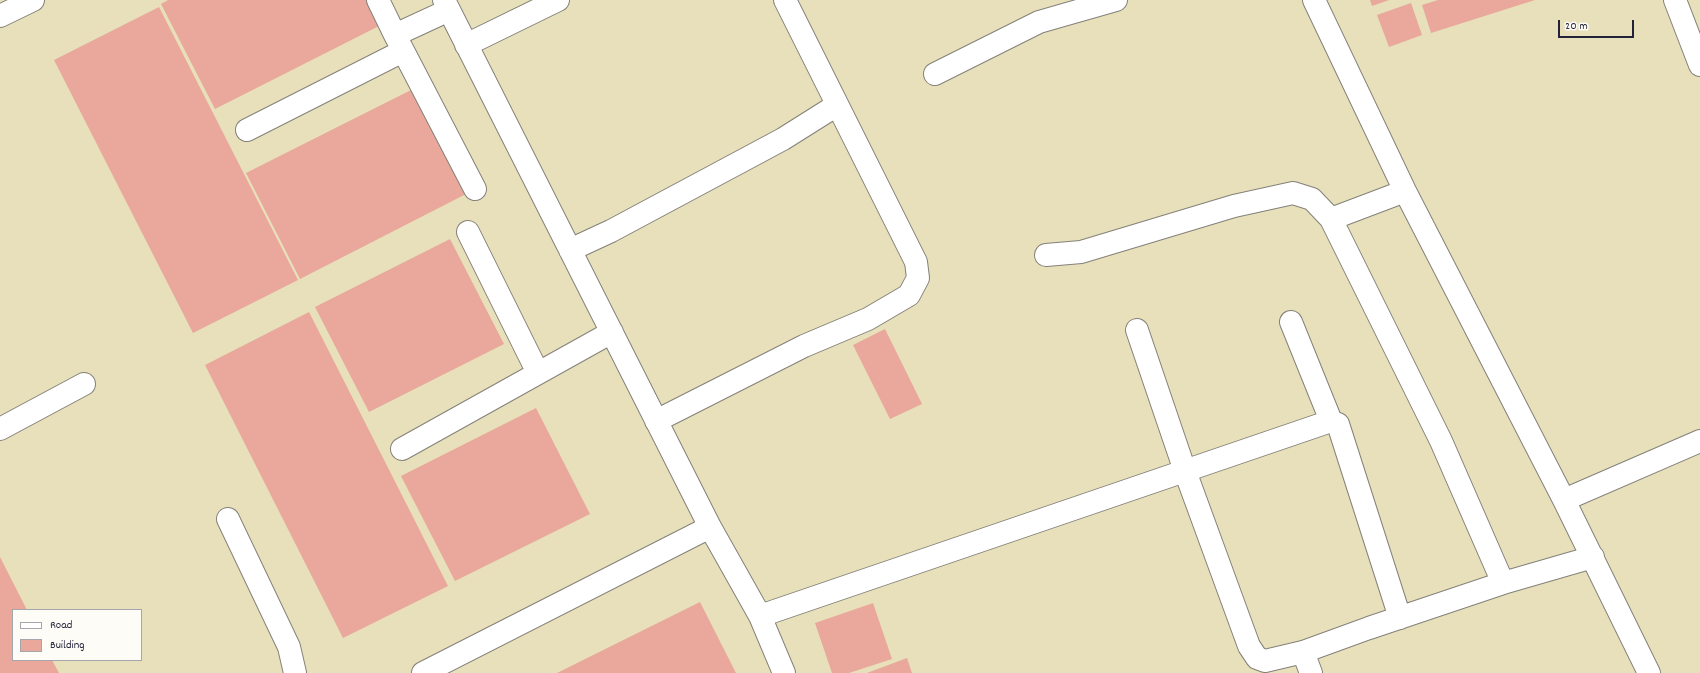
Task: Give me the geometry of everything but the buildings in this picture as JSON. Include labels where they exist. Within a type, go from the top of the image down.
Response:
[{"type":"street","points":[[0,16],[33,0]]},
{"type":"street","points":[[378,0],[475,189]]},
{"type":"street","points":[[466,45],[558,0]]},
{"type":"street","points":[[656,421],[804,346],[868,319],[909,295],[918,278],[916,262],[785,0]]},
{"type":"street","points":[[935,74],[1039,22],[1116,0]]},
{"type":"street","points":[[1314,0],[1405,191],[1593,557],[1649,673]]},
{"type":"street","points":[[1675,0],[1700,65]]},
{"type":"street","points":[[247,130],[399,43],[446,5],[710,527],[760,616],[784,673]]},
{"type":"street","points":[[570,250],[611,231],[783,139],[837,105]]},
{"type":"street","points":[[1331,219],[1405,191]]},
{"type":"street","points":[[1046,255],[1088,250],[1234,206],[1293,193],[1312,199],[1331,219],[1441,441],[1503,583]]},
{"type":"street","points":[[468,232],[538,373]]},
{"type":"street","points":[[1291,322],[1331,422]]},
{"type":"street","points":[[1137,330],[1185,471],[1249,646],[1257,658],[1265,661],[1303,652],[1503,583],[1593,557]]},
{"type":"street","points":[[402,449],[612,332]]},
{"type":"street","points":[[0,429],[84,384]]},
{"type":"street","points":[[760,616],[1331,422],[1338,424],[1400,618]]},
{"type":"street","points":[[1564,500],[1700,442]]},
{"type":"street","points":[[228,519],[290,647],[295,673]]},
{"type":"street","points":[[423,673],[710,527]]},
{"type":"street","points":[[1303,652],[1311,673]]}]
